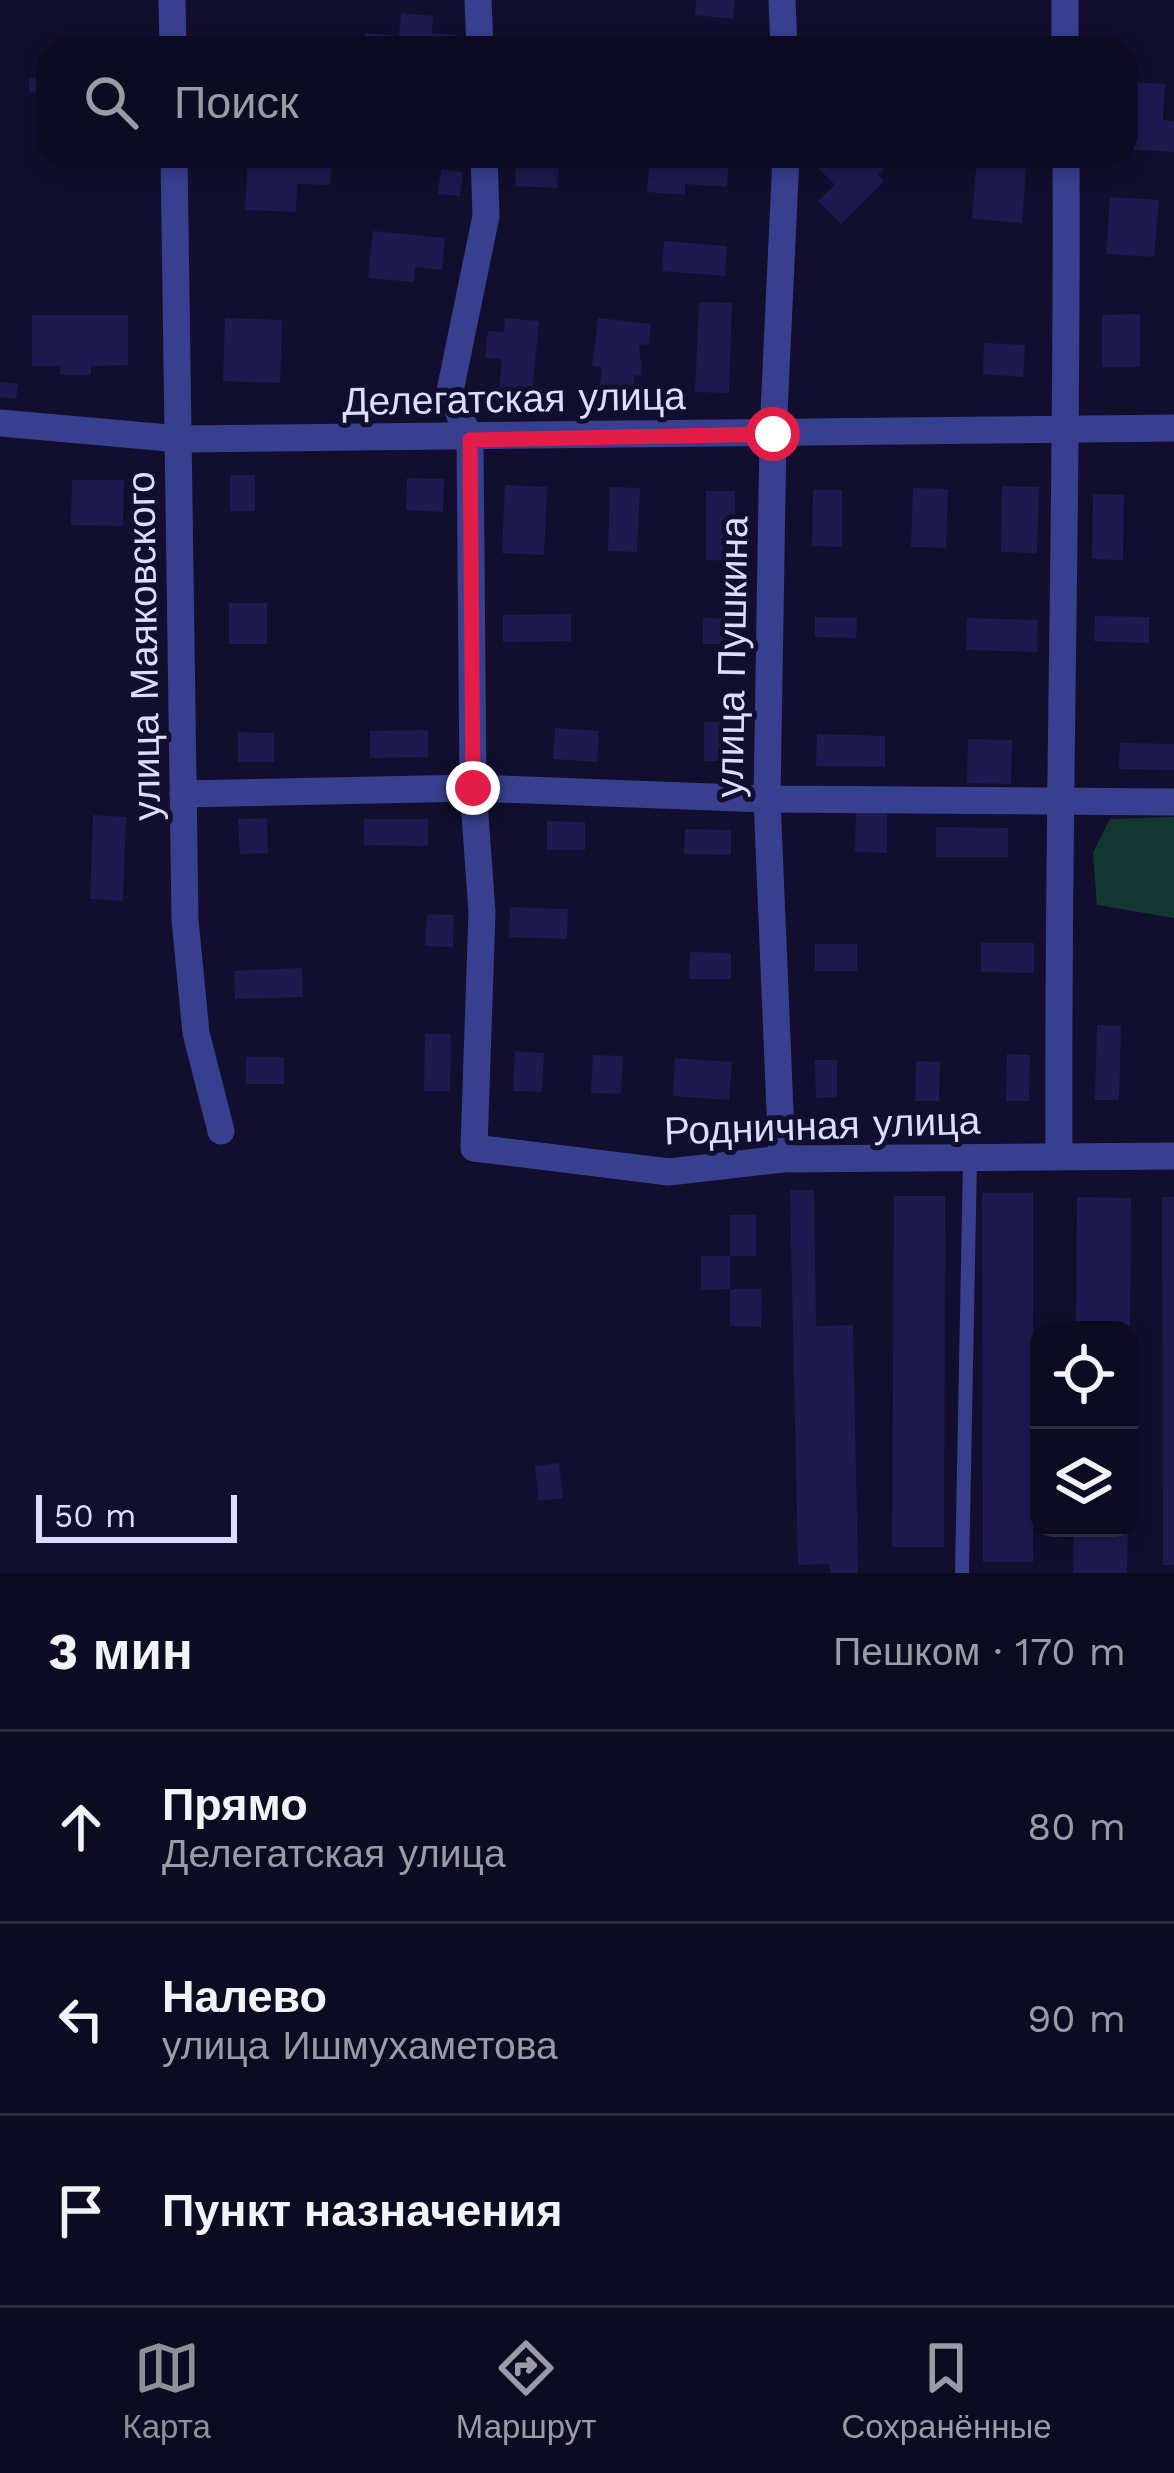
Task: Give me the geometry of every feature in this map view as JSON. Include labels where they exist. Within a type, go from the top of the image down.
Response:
[{"type":"street","points":[[172,0],[173,36]]},
{"type":"street","points":[[478,0],[480,36]]},
{"type":"street","points":[[782,0],[784,36]]},
{"type":"street","points":[[1065,0],[1065,36]]},
{"type":"street","name":"улица Маяковского","points":[[174,168],[185,920],[196,1033],[221,1132]]},
{"type":"street","points":[[473,788],[470,440],[450,391],[486,216],[484,168]]},
{"type":"street","name":"улица Пушкина","points":[[782,1159],[767,799],[773,434],[785,168]]},
{"type":"street","points":[[1059,1156],[1057,802],[1067,429],[1066,168]]},
{"type":"street","name":"Делегатская улица","points":[[0,423],[180,439],[470,440],[1174,428]]},
{"type":"street","points":[[183,794],[473,788],[767,799],[1174,802]]},
{"type":"street","name":"Родничная улица","points":[[473,788],[482,912],[474,1148],[669,1172],[782,1159],[1174,1156]]},
{"type":"lane","points":[[962,1573],[970,1159]]},
{"type":"green space","points":[[1174,817],[1174,918],[1097,905],[1093,853],[1110,819]]},
{"type":"building","points":[[696,0],[735,0],[733,19],[695,15]]},
{"type":"building","points":[[401,13],[433,16],[432,33],[456,35],[456,36],[399,36]]},
{"type":"building","points":[[29,78],[36,78],[36,93],[29,93]]},
{"type":"building","points":[[1138,83],[1165,84],[1163,120],[1174,121],[1174,152],[1138,150]]},
{"type":"building","points":[[247,168],[331,168],[330,185],[297,184],[296,212],[245,210]]},
{"type":"building","points":[[516,168],[558,168],[557,188],[515,186]]},
{"type":"building","points":[[649,168],[728,168],[727,187],[685,184],[685,195],[647,192]]},
{"type":"building","points":[[818,168],[884,169],[878,175],[884,181],[841,224],[818,201],[835,185]]},
{"type":"building","points":[[976,168],[1026,168],[1022,223],[972,219]]},
{"type":"building","points":[[441,169],[463,172],[460,196],[438,194]]},
{"type":"building","points":[[1110,197],[1159,200],[1154,257],[1106,254]]},
{"type":"building","points":[[373,231],[445,238],[442,270],[415,267],[414,282],[368,278]]},
{"type":"building","points":[[664,241],[727,246],[725,276],[662,271]]},
{"type":"building","points":[[699,302],[732,303],[729,393],[695,392]]},
{"type":"building","points":[[1140,314],[1140,367],[1102,367],[1102,315]]},
{"type":"building","points":[[32,315],[128,315],[128,365],[91,366],[91,375],[60,375],[60,366],[32,366]]},
{"type":"building","points":[[225,318],[282,320],[280,383],[223,381]]},
{"type":"building","points":[[505,318],[539,321],[532,393],[499,391],[502,359],[485,358],[488,331],[504,332]]},
{"type":"building","points":[[598,318],[651,324],[649,345],[639,344],[642,376],[635,375],[632,394],[599,391],[602,368],[592,366]]},
{"type":"building","points":[[984,343],[1025,345],[1023,377],[983,374]]},
{"type":"building","points":[[0,382],[18,384],[16,399],[0,397]]},
{"type":"building","points":[[230,475],[255,475],[255,511],[230,511]]},
{"type":"building","points":[[407,478],[444,479],[443,512],[406,510]]},
{"type":"building","points":[[72,480],[124,480],[123,526],[71,525]]},
{"type":"building","points":[[505,485],[547,487],[544,555],[502,553]]},
{"type":"building","points":[[1002,486],[1039,487],[1037,553],[1001,552]]},
{"type":"building","points":[[610,487],[640,488],[637,552],[608,551]]},
{"type":"building","points":[[913,488],[948,489],[946,548],[911,547]]},
{"type":"building","points":[[813,490],[842,490],[842,547],[812,546]]},
{"type":"building","points":[[706,491],[735,491],[735,561],[706,560]]},
{"type":"building","points":[[1093,494],[1124,495],[1123,560],[1092,559]]},
{"type":"building","points":[[229,603],[267,603],[267,644],[229,644]]},
{"type":"building","points":[[571,614],[571,641],[503,642],[503,615]]},
{"type":"building","points":[[1095,616],[1149,617],[1149,643],[1094,641]]},
{"type":"building","points":[[815,617],[857,618],[856,638],[815,637]]},
{"type":"building","points":[[703,618],[733,619],[733,644],[703,644]]},
{"type":"building","points":[[967,618],[1038,620],[1037,652],[966,650]]},
{"type":"building","points":[[704,722],[734,722],[733,761],[704,761]]},
{"type":"building","points":[[555,728],[599,731],[597,762],[553,759]]},
{"type":"building","points":[[428,730],[428,757],[370,758],[370,731]]},
{"type":"building","points":[[238,732],[274,733],[274,762],[238,762]]},
{"type":"building","points":[[817,734],[885,736],[885,767],[816,766]]},
{"type":"building","points":[[968,739],[1012,740],[1011,784],[967,783]]},
{"type":"building","points":[[1120,743],[1174,744],[1174,770],[1119,769]]},
{"type":"building","points":[[856,813],[887,814],[887,853],[855,852]]},
{"type":"building","points":[[93,815],[126,817],[123,901],[90,899]]},
{"type":"building","points":[[267,818],[268,853],[240,854],[238,819]]},
{"type":"building","points":[[364,819],[428,819],[428,846],[364,845]]},
{"type":"building","points":[[547,821],[585,822],[585,850],[547,850]]},
{"type":"building","points":[[936,827],[1008,828],[1008,857],[936,857]]},
{"type":"building","points":[[685,829],[731,830],[731,855],[684,854]]},
{"type":"building","points":[[510,907],[568,909],[567,939],[509,937]]},
{"type":"building","points":[[427,914],[454,915],[453,947],[425,946]]},
{"type":"building","points":[[981,943],[1034,943],[1034,973],[981,972]]},
{"type":"building","points":[[815,944],[857,944],[857,971],[815,971]]},
{"type":"building","points":[[690,952],[731,953],[731,979],[689,979]]},
{"type":"building","points":[[302,968],[303,997],[235,999],[234,971]]},
{"type":"building","points":[[1097,1025],[1121,1026],[1119,1100],[1095,1100]]},
{"type":"building","points":[[425,1034],[451,1034],[450,1091],[424,1091]]},
{"type":"building","points":[[515,1051],[544,1053],[542,1092],[513,1091]]},
{"type":"building","points":[[1007,1054],[1030,1055],[1029,1101],[1006,1101]]},
{"type":"building","points":[[593,1055],[623,1056],[621,1094],[591,1093]]},
{"type":"building","points":[[246,1057],[284,1057],[284,1084],[246,1084]]},
{"type":"building","points":[[675,1058],[732,1062],[729,1100],[673,1096]]},
{"type":"building","points":[[815,1060],[837,1060],[837,1097],[816,1098]]},
{"type":"building","points":[[916,1061],[940,1062],[939,1101],[915,1101]]},
{"type":"building","points":[[790,1190],[814,1190],[816,1326],[853,1325],[858,1573],[830,1573],[830,1564],[798,1565]]},
{"type":"building","points":[[982,1193],[1033,1193],[1033,1562],[983,1562]]},
{"type":"building","points":[[894,1196],[945,1196],[944,1547],[892,1547]]},
{"type":"building","points":[[1077,1197],[1131,1198],[1130,1321],[1076,1321]]},
{"type":"building","points":[[1162,1197],[1174,1197],[1174,1565],[1163,1565]]},
{"type":"building","points":[[730,1215],[756,1215],[756,1256],[730,1256]]},
{"type":"building","points":[[701,1256],[730,1256],[730,1289],[701,1290]]},
{"type":"building","points":[[730,1289],[762,1289],[761,1327],[730,1326]]},
{"type":"building","points":[[559,1463],[563,1498],[539,1501],[535,1466]]},
{"type":"building","points":[[1074,1537],[1128,1537],[1127,1573],[1073,1573]]},
{"type":"route","points":[[473,788],[470,440],[773,434]]}]
